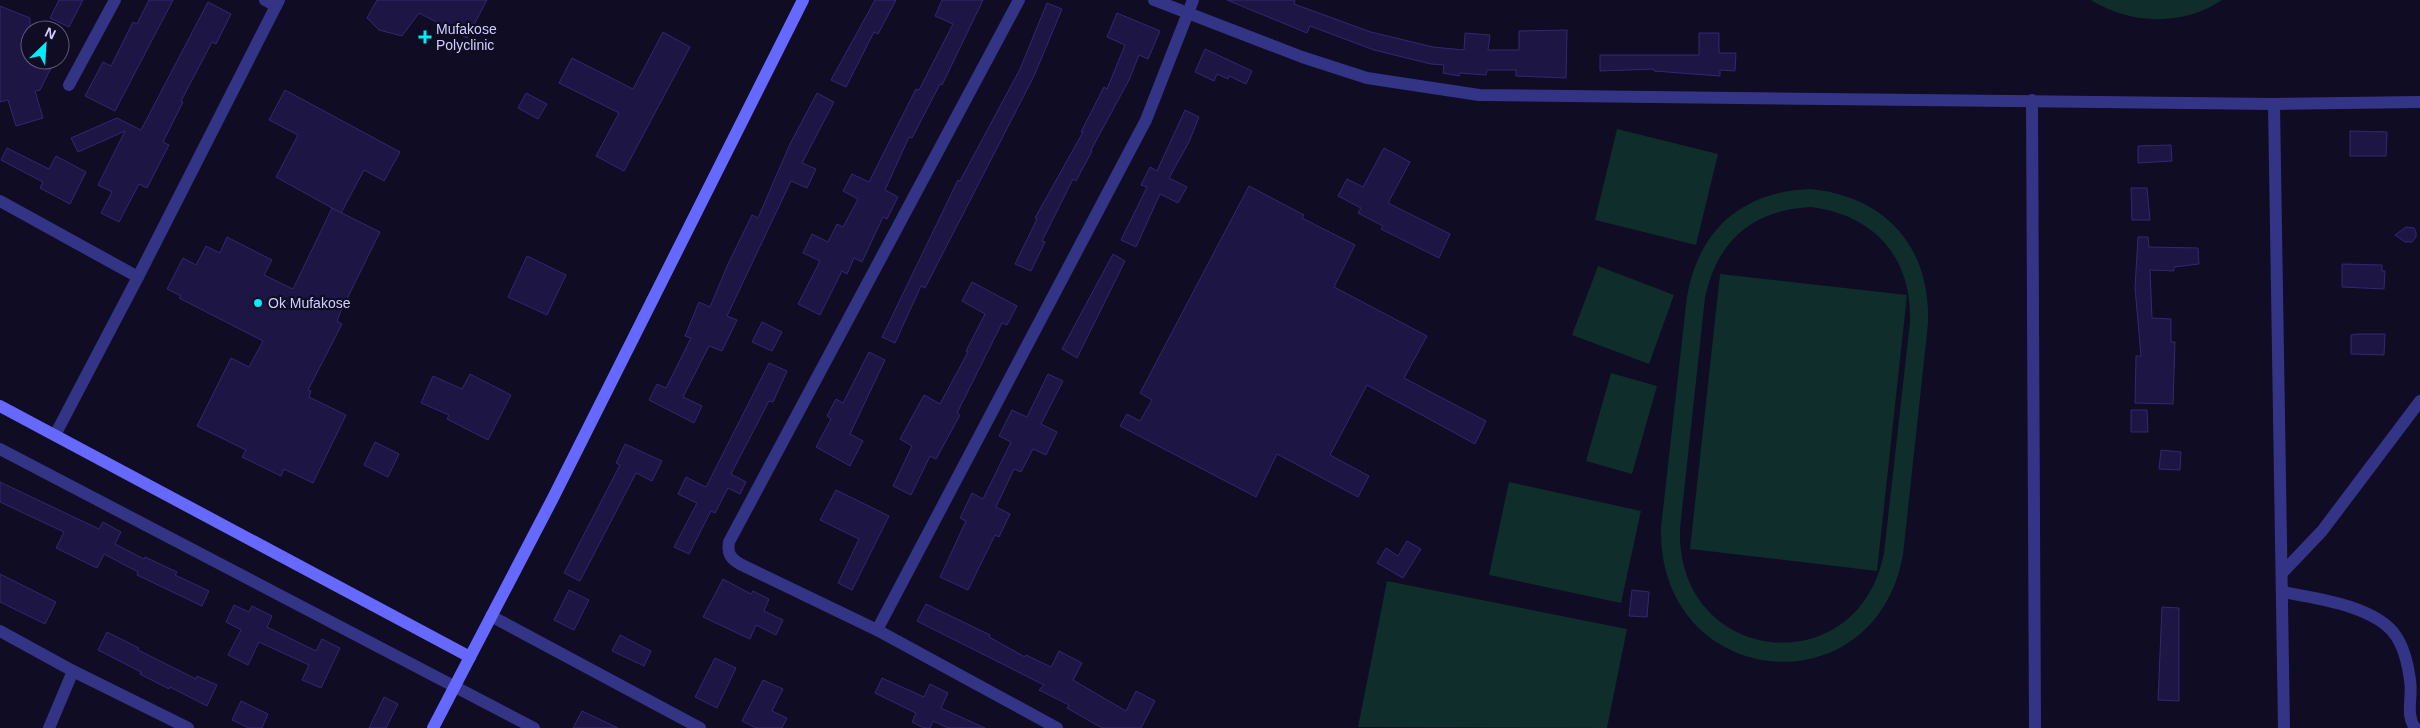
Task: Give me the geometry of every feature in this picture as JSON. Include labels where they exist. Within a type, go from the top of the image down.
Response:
[{"type":"street","points":[[69,85],[115,0]]},
{"type":"street","points":[[433,728],[558,489],[803,0]]},
{"type":"street","points":[[1019,0],[729,542],[728,551],[733,560],[877,630],[1057,728]]},
{"type":"street","points":[[1154,0],[1302,57],[1368,78],[1479,96],[2032,100],[2274,104],[2420,102]]},
{"type":"street","points":[[877,630],[1146,120],[1193,0]]},
{"type":"street","points":[[55,435],[138,277],[273,2]]},
{"type":"street","points":[[2032,100],[2035,728]]},
{"type":"street","points":[[2274,104],[2284,728]]},
{"type":"street","points":[[0,201],[138,277]]},
{"type":"street","points":[[2282,572],[2322,532],[2420,401]]},
{"type":"street","points":[[0,406],[470,657]]},
{"type":"street","points":[[0,449],[379,649],[456,686],[534,728]]},
{"type":"street","points":[[2282,592],[2327,601],[2374,617],[2395,635],[2405,655],[2410,681],[2409,719],[2415,728]]},
{"type":"street","points":[[491,616],[700,728]]},
{"type":"street","points":[[0,631],[73,671],[188,728]]},
{"type":"street","points":[[49,728],[73,671]]},
{"type":"green space","points":[[2091,0],[2222,0],[2191,14],[2157,19],[2123,14]]},
{"type":"green space","points":[[1617,129],[1718,154],[1696,245],[1595,220]]},
{"type":"green space","points":[[1811,189],[1838,194],[1862,203],[1882,215],[1899,231],[1912,250],[1922,272],[1927,297],[1928,324],[1903,555],[1884,606],[1852,640],[1813,658],[1770,661],[1728,649],[1693,622],[1669,581],[1661,527],[1687,296],[1693,272],[1702,251],[1714,233],[1728,218],[1745,206],[1765,197],[1787,191]],"holes":[[[1811,207],[1853,219],[1871,230],[1885,243],[1896,259],[1904,278],[1909,299],[1910,322],[1884,553],[1868,596],[1841,624],[1807,640],[1771,642],[1736,631],[1707,609],[1687,575],[1680,529],[1705,298],[1718,260],[1740,232],[1771,214],[1790,209]]]},
{"type":"green space","points":[[1598,266],[1674,295],[1649,364],[1572,335]]},
{"type":"green space","points":[[1720,274],[1907,295],[1877,571],[1690,549]]},
{"type":"green space","points":[[1611,373],[1657,386],[1632,474],[1586,461]]},
{"type":"green space","points":[[1509,482],[1641,511],[1621,603],[1489,575]]},
{"type":"green space","points":[[1387,581],[1627,629],[1607,728],[1358,727]]},
{"type":"building","points":[[59,0],[83,0],[70,25],[70,20],[54,20],[50,18]]},
{"type":"building","points":[[149,0],[173,0],[115,111],[85,96],[103,62],[111,66],[133,22],[137,24]]},
{"type":"building","points":[[377,0],[487,0],[467,38],[419,13],[402,36],[379,30],[367,18]]},
{"type":"building","points":[[875,0],[896,0],[878,34],[874,32],[846,87],[831,80]]},
{"type":"building","points":[[942,0],[983,0],[942,85],[940,84],[912,138],[909,137],[885,190],[898,197],[887,219],[883,217],[862,262],[854,258],[847,274],[842,271],[820,315],[798,304],[820,261],[803,253],[812,234],[828,242],[837,224],[843,227],[858,199],[843,191],[852,174],[869,182],[916,89],[919,90],[953,24],[935,16]]},
{"type":"building","points":[[1227,0],[1295,0],[1294,4],[1371,32],[1433,47],[1464,50],[1465,33],[1490,35],[1488,50],[1519,50],[1519,31],[1567,30],[1566,78],[1516,76],[1516,70],[1487,70],[1486,75],[1460,73],[1459,76],[1443,73],[1444,65],[1431,64],[1374,50],[1310,26],[1307,33]]},
{"type":"building","points":[[208,2],[231,14],[216,44],[212,42],[181,101],[183,102],[163,142],[169,145],[147,188],[139,184],[119,222],[101,213],[112,192],[98,185],[125,131],[78,152],[71,138],[117,118],[141,130]]},
{"type":"building","points":[[1047,3],[1062,9],[1034,76],[925,288],[921,286],[895,343],[882,337],[958,180],[960,181],[1020,69]]},
{"type":"building","points":[[0,6],[30,18],[30,20],[20,20],[20,70],[50,70],[40,90],[35,91],[43,118],[16,126],[8,100],[0,102]]},
{"type":"building","points":[[1117,13],[1160,31],[1148,59],[1139,55],[1129,80],[1092,151],[1076,181],[1073,179],[1042,241],[1045,242],[1031,271],[1015,264],[1037,219],[1035,218],[1083,132],[1081,132],[1104,87],[1107,89],[1125,45],[1107,37]]},
{"type":"building","points":[[663,32],[690,47],[624,171],[596,156],[619,113],[559,83],[572,58],[633,89]]},
{"type":"building","points":[[1699,33],[1719,33],[1719,53],[1736,53],[1735,71],[1720,70],[1720,76],[1654,71],[1654,69],[1600,71],[1600,55],[1699,55]]},
{"type":"building","points":[[1205,49],[1252,71],[1246,84],[1229,76],[1228,79],[1217,74],[1214,81],[1195,72]]},
{"type":"building","points":[[285,90],[400,152],[384,181],[364,170],[341,213],[276,177],[298,135],[269,120]]},
{"type":"building","points":[[526,93],[547,104],[538,119],[518,108]]},
{"type":"building","points":[[817,93],[834,102],[802,163],[816,169],[807,188],[791,181],[727,316],[737,320],[722,351],[709,346],[683,397],[702,406],[694,423],[649,400],[657,384],[666,388],[691,338],[685,336],[699,302],[710,307],[752,215],[758,218],[790,144]]},
{"type":"building","points":[[1185,110],[1199,117],[1189,142],[1169,178],[1187,187],[1178,203],[1160,194],[1136,247],[1121,240],[1147,187],[1141,185],[1150,167],[1157,171]]},
{"type":"building","points":[[2350,131],[2387,132],[2386,156],[2350,156]]},
{"type":"building","points":[[2171,145],[2172,161],[2138,163],[2138,146]]},
{"type":"building","points":[[7,148],[49,169],[56,156],[86,172],[70,204],[40,188],[43,182],[1,160]]},
{"type":"building","points":[[1384,148],[1410,162],[1388,203],[1450,234],[1439,258],[1381,229],[1383,226],[1358,213],[1361,208],[1338,196],[1347,179],[1363,187]]},
{"type":"building","points":[[1249,186],[1304,215],[1302,218],[1355,245],[1334,287],[1427,336],[1404,378],[1486,421],[1475,444],[1367,385],[1330,455],[1369,476],[1358,497],[1277,454],[1256,497],[1120,426],[1127,414],[1140,421],[1152,400],[1140,393]]},
{"type":"building","points":[[2131,188],[2147,188],[2150,220],[2132,220]]},
{"type":"building","points":[[332,208],[380,232],[340,313],[337,321],[342,324],[308,390],[311,391],[309,397],[346,415],[313,483],[284,469],[281,476],[242,457],[246,450],[197,426],[231,358],[249,367],[263,341],[179,298],[181,296],[167,289],[183,258],[196,265],[206,246],[220,253],[227,237],[272,260],[264,275],[293,289]]},
{"type":"building","points":[[2406,227],[2414,228],[2416,232],[2416,237],[2412,242],[2405,242],[2395,235]]},
{"type":"building","points":[[2138,237],[2148,237],[2149,247],[2198,248],[2199,264],[2174,267],[2174,271],[2150,270],[2152,318],[2171,319],[2171,342],[2175,342],[2173,404],[2135,403],[2136,356],[2141,356],[2135,288]]},
{"type":"building","points":[[1113,254],[1125,261],[1077,358],[1062,349]]},
{"type":"building","points":[[527,256],[566,275],[547,315],[508,297]]},
{"type":"building","points":[[2342,264],[2382,265],[2382,271],[2385,271],[2384,289],[2342,287]]},
{"type":"building","points":[[972,282],[1017,306],[1007,325],[1002,323],[957,413],[960,415],[936,459],[930,456],[911,495],[893,486],[912,446],[900,439],[924,395],[940,404],[968,352],[966,351],[985,314],[962,301]]},
{"type":"building","points":[[762,322],[782,332],[772,351],[752,342]]},
{"type":"building","points":[[2385,334],[2384,355],[2351,354],[2351,335]]},
{"type":"building","points":[[869,352],[885,360],[850,434],[863,441],[850,466],[816,447],[831,419],[827,416],[836,399],[843,403]]},
{"type":"building","points":[[769,363],[787,371],[773,402],[769,401],[731,474],[746,482],[740,494],[728,488],[715,513],[711,511],[689,554],[674,547],[697,503],[678,494],[686,477],[706,487]]},
{"type":"building","points":[[470,374],[511,395],[488,440],[447,419],[449,415],[421,403],[433,376],[462,389]]},
{"type":"building","points":[[1048,374],[1063,381],[1041,424],[1057,432],[1046,455],[1033,449],[1021,472],[1014,469],[996,507],[1010,514],[999,537],[995,535],[968,590],[940,577],[966,521],[960,518],[972,493],[983,499],[1011,442],[999,436],[1012,410],[1027,417]]},
{"type":"building","points":[[2131,410],[2147,410],[2148,432],[2131,432]]},
{"type":"building","points":[[375,442],[399,454],[388,477],[364,465]]},
{"type":"building","points":[[625,444],[662,461],[652,481],[636,473],[580,581],[564,573],[620,465],[616,463]]},
{"type":"building","points":[[2161,450],[2181,452],[2180,470],[2159,469]]},
{"type":"building","points":[[0,482],[99,529],[103,522],[121,532],[115,544],[144,559],[145,557],[177,572],[175,575],[209,591],[202,606],[137,575],[138,572],[104,554],[97,568],[56,548],[64,532],[0,502]]},
{"type":"building","points":[[836,490],[889,516],[852,590],[838,583],[859,539],[820,520]]},
{"type":"building","points":[[1407,541],[1421,549],[1403,578],[1377,563],[1386,548],[1398,556]]},
{"type":"building","points":[[0,574],[56,602],[45,624],[0,602]]},
{"type":"building","points":[[723,579],[751,594],[753,591],[769,599],[764,611],[783,620],[776,635],[756,625],[750,639],[703,617]]},
{"type":"building","points":[[569,590],[589,600],[574,630],[554,620]]},
{"type":"building","points":[[1632,590],[1649,592],[1647,617],[1629,616]]},
{"type":"building","points":[[926,604],[990,635],[989,637],[1025,657],[1026,655],[1051,667],[1059,651],[1082,663],[1073,680],[1126,711],[1136,691],[1155,701],[1141,728],[1102,728],[1067,708],[1069,705],[1039,690],[1044,685],[917,621]]},
{"type":"building","points":[[234,605],[249,612],[252,606],[272,616],[267,627],[316,651],[322,639],[340,648],[321,688],[302,680],[309,665],[259,642],[248,665],[228,655],[241,630],[226,622]]},
{"type":"building","points":[[2162,607],[2179,608],[2179,701],[2158,700]]},
{"type":"building","points":[[107,632],[196,679],[197,676],[217,685],[207,706],[170,687],[169,689],[98,650]]},
{"type":"building","points":[[620,635],[651,651],[644,666],[612,651]]},
{"type":"building","points":[[715,658],[736,668],[717,708],[695,697]]},
{"type":"building","points":[[882,678],[924,697],[930,684],[948,693],[941,708],[985,728],[948,728],[933,721],[930,728],[924,728],[912,722],[916,713],[875,693]]},
{"type":"building","points":[[763,680],[783,689],[772,711],[787,718],[782,728],[756,728],[742,721]]},
{"type":"building","points":[[384,697],[398,704],[386,728],[369,728]]},
{"type":"building","points":[[241,701],[268,714],[262,728],[249,728],[232,720]]},
{"type":"building","points":[[582,711],[618,728],[573,728]]},
{"type":"place","name":"Mufakose Polyclinic","points":[[425,37]]},
{"type":"place","name":"Ok Mufakose","points":[[258,303]]}]
